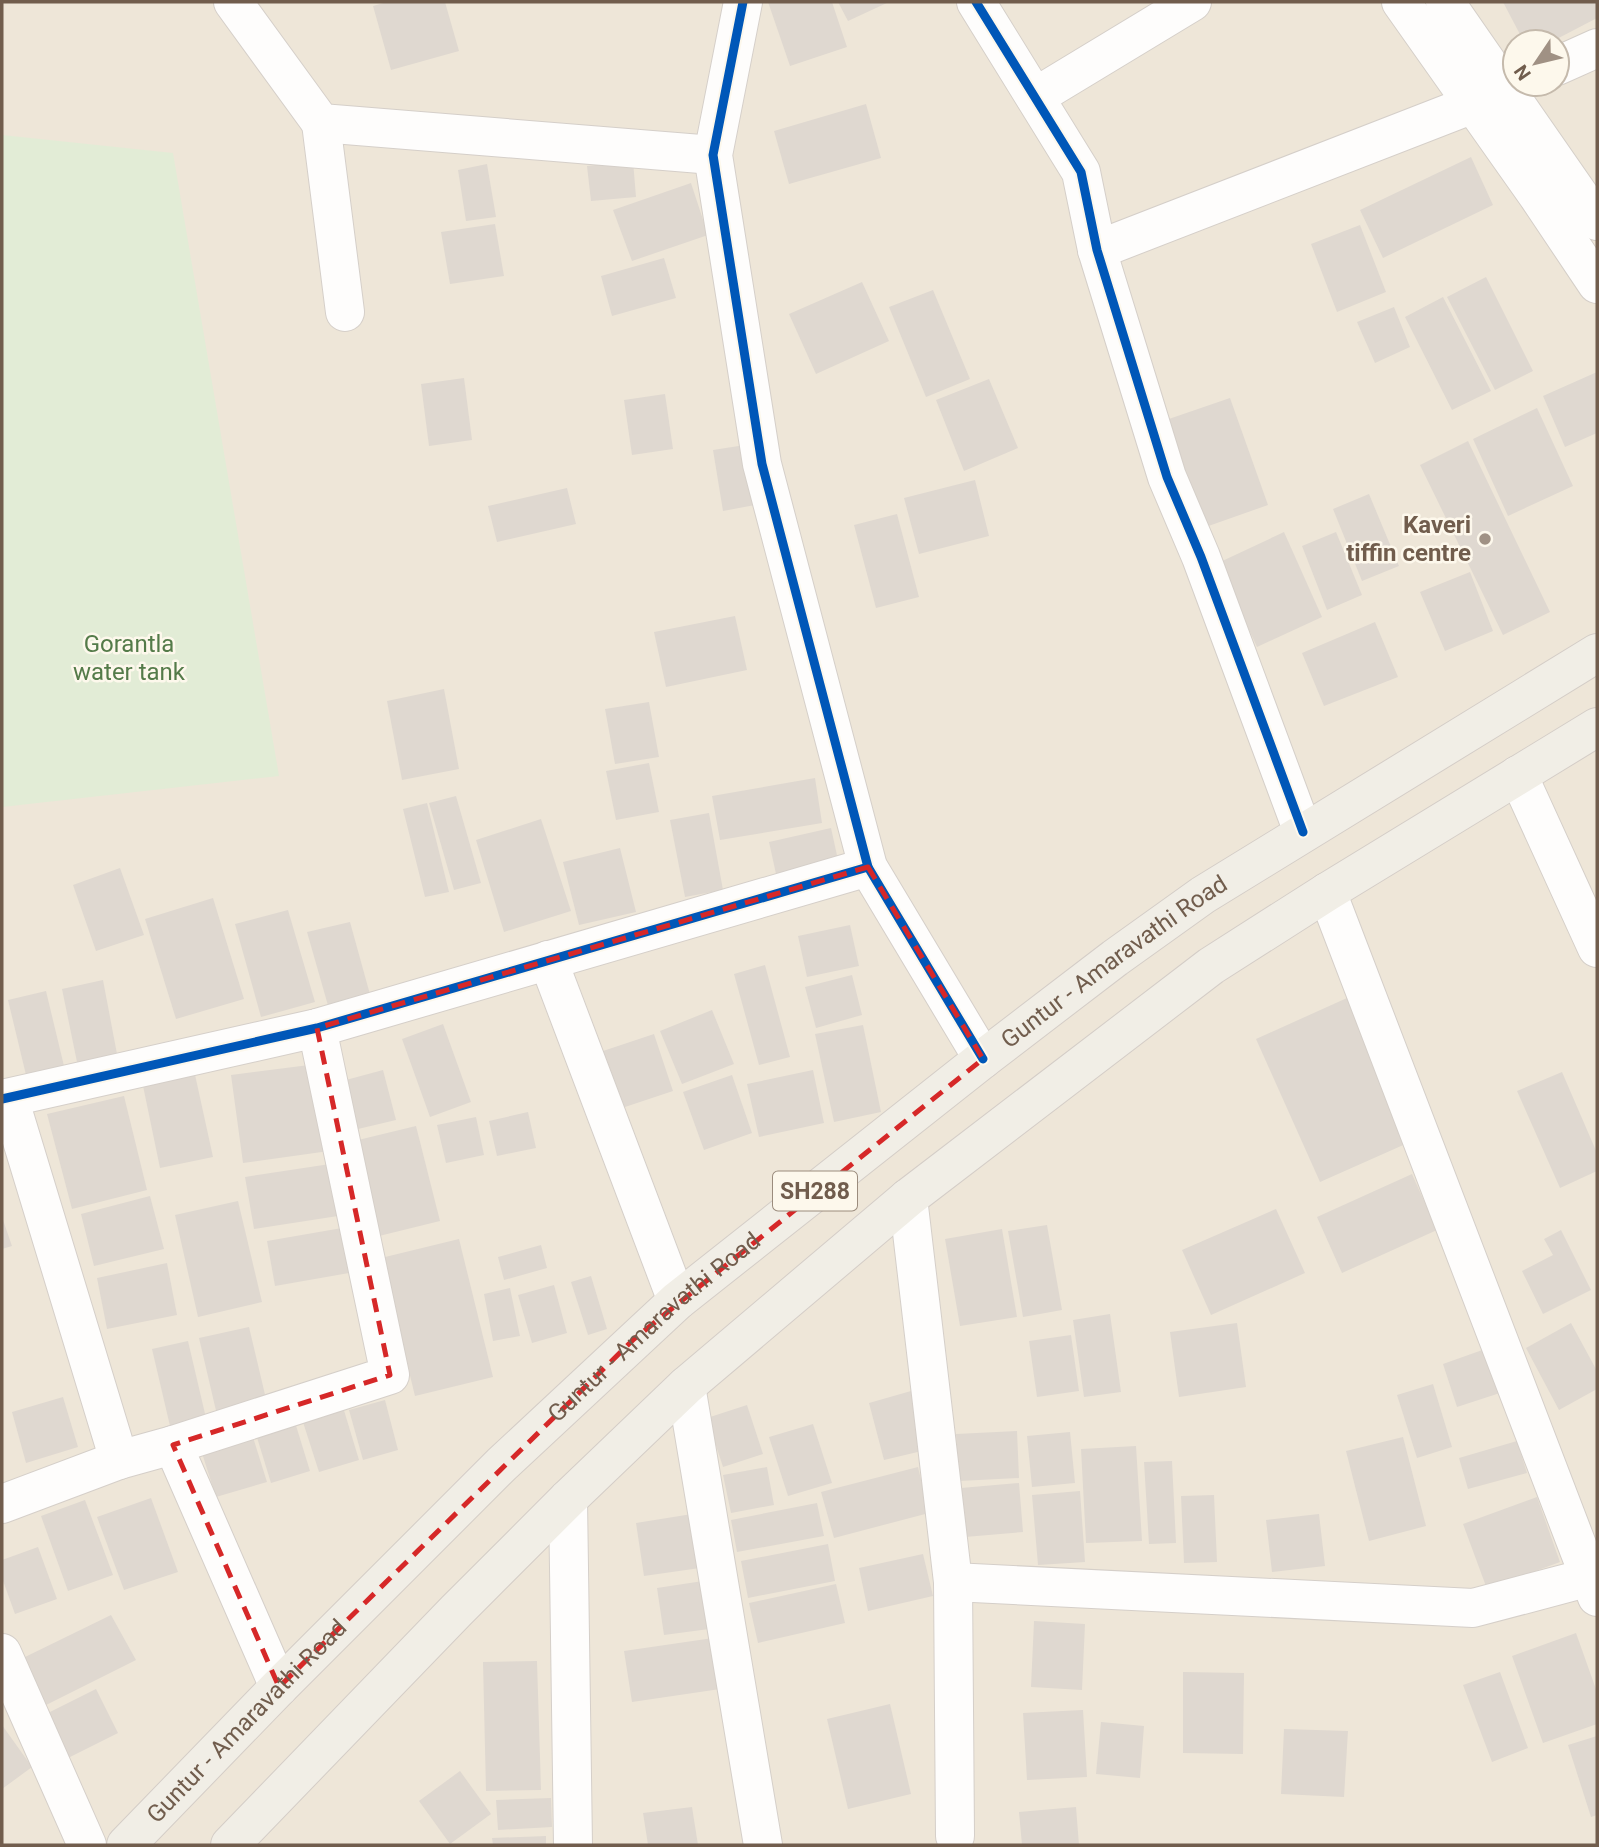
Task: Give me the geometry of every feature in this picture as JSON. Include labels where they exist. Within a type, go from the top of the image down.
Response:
[{"type":"main road","name":"Guntur - Amaravathi Road","points":[[126,1845],[279,1687],[512,1455],[677,1301],[983,1059],[1203,895],[1597,653]]},
{"type":"main road","name":"SH288","points":[[239,1841],[568,1499],[686,1386],[908,1198],[1211,967],[1327,892],[1597,727]]},
{"type":"street","points":[[233,2],[321,123],[345,312]]},
{"type":"street","points":[[743,2],[713,155],[762,464],[868,867],[983,1059]]},
{"type":"street","points":[[976,2],[1081,172],[1097,250],[1167,477],[1201,557],[1303,832]]},
{"type":"street","points":[[1035,97],[1192,2]]},
{"type":"street","points":[[1401,2],[1498,92],[1597,221]]},
{"type":"street","points":[[1445,2],[1498,92],[1597,284]]},
{"type":"street","points":[[1571,60],[1597,48]]},
{"type":"street","points":[[1097,250],[1498,92]]},
{"type":"street","points":[[321,123],[713,155]]},
{"type":"street","points":[[1518,775],[1597,948]]},
{"type":"street","points":[[119,1460],[5,1099],[317,1028],[868,867]]},
{"type":"street","points":[[953,1582],[1473,1608],[1591,1565],[1327,892]]},
{"type":"street","points":[[548,960],[677,1301]]},
{"type":"street","points":[[2,1504],[119,1460],[390,1375],[317,1028]]},
{"type":"street","points":[[908,1198],[953,1582],[955,1836]]},
{"type":"street","points":[[686,1386],[763,1845]]},
{"type":"street","points":[[173,1445],[279,1687]]},
{"type":"street","points":[[568,1499],[573,1845]]},
{"type":"street","points":[[2,1653],[87,1845]]},
{"type":"highlighted area","points":[[868,867],[983,1059],[634,1339],[279,1687],[173,1445],[390,1375],[317,1028]]},
{"type":"shaded area","points":[[2,2],[1597,2],[1597,1845],[2,1845]]},
{"type":"green space","name":"Gorantla water tank","points":[[2,135],[173,153],[279,776],[2,807]]},
{"type":"building","points":[[387,2],[445,2],[459,51],[391,70],[373,6]]},
{"type":"building","points":[[768,2],[832,2],[847,47],[790,66]]},
{"type":"building","points":[[838,2],[889,2],[848,21]]},
{"type":"building","points":[[1503,2],[1597,2],[1597,18],[1571,32],[1571,28],[1517,28]]},
{"type":"building","points":[[866,104],[881,158],[789,184],[774,131]]},
{"type":"building","points":[[1471,157],[1493,205],[1383,258],[1360,210]]},
{"type":"building","points":[[633,161],[636,197],[591,201],[587,166]]},
{"type":"building","points":[[487,164],[496,217],[466,221],[458,170]]},
{"type":"building","points":[[691,183],[708,235],[632,261],[613,210]]},
{"type":"building","points":[[495,224],[504,276],[450,284],[441,232]]},
{"type":"building","points":[[1360,225],[1386,292],[1337,312],[1311,244]]},
{"type":"building","points":[[664,258],[676,298],[612,316],[601,276]]},
{"type":"building","points":[[1486,277],[1533,371],[1495,390],[1447,297]]},
{"type":"building","points":[[862,282],[889,341],[816,374],[789,314]]},
{"type":"building","points":[[933,290],[970,379],[926,397],[889,307]]},
{"type":"building","points":[[1443,297],[1491,391],[1452,410],[1405,317]]},
{"type":"building","points":[[1394,307],[1410,347],[1375,363],[1357,322]]},
{"type":"building","points":[[1597,372],[1597,433],[1565,447],[1543,396]]},
{"type":"building","points":[[464,378],[472,440],[429,446],[421,384]]},
{"type":"building","points":[[989,379],[1018,448],[964,471],[936,400]]},
{"type":"building","points":[[665,394],[673,449],[632,455],[624,400]]},
{"type":"building","points":[[1230,398],[1268,505],[1200,529],[1163,421]]},
{"type":"building","points":[[1537,408],[1573,486],[1508,516],[1473,439]]},
{"type":"building","points":[[1468,441],[1550,612],[1503,635],[1420,465]]},
{"type":"building","points":[[745,445],[755,505],[723,511],[713,450]]},
{"type":"building","points":[[975,480],[989,536],[919,554],[904,498]]},
{"type":"building","points":[[567,488],[576,524],[497,542],[488,506]]},
{"type":"building","points":[[1369,494],[1399,566],[1362,581],[1333,509]]},
{"type":"building","points":[[897,514],[919,597],[876,608],[854,525]]},
{"type":"building","points":[[1284,532],[1322,617],[1257,647],[1218,563]]},
{"type":"building","points":[[1336,532],[1362,595],[1327,610],[1302,546]]},
{"type":"building","points":[[1470,572],[1493,631],[1445,651],[1420,592]]},
{"type":"building","points":[[735,616],[747,670],[666,687],[654,632]]},
{"type":"building","points":[[1375,622],[1398,677],[1324,706],[1302,653]]},
{"type":"building","points":[[444,689],[459,769],[402,780],[387,701]]},
{"type":"building","points":[[649,702],[659,757],[615,764],[605,709]]},
{"type":"building","points":[[649,763],[659,812],[616,820],[606,771]]},
{"type":"building","points":[[815,778],[822,823],[720,840],[712,796]]},
{"type":"building","points":[[456,796],[481,883],[454,890],[429,803]]},
{"type":"building","points":[[427,803],[449,892],[425,897],[403,809]]},
{"type":"building","points":[[709,813],[723,890],[685,897],[670,820]]},
{"type":"building","points":[[541,819],[571,911],[504,932],[476,840]]},
{"type":"building","points":[[831,828],[838,860],[776,874],[769,842]]},
{"type":"building","points":[[620,848],[636,912],[579,925],[563,862]]},
{"type":"building","points":[[120,868],[144,935],[96,951],[73,885]]},
{"type":"building","points":[[213,898],[244,999],[176,1019],[145,919]]},
{"type":"building","points":[[288,910],[315,1002],[261,1017],[235,924]]},
{"type":"building","points":[[350,922],[371,998],[329,1009],[307,932]]},
{"type":"building","points":[[850,925],[859,966],[807,977],[798,936]]},
{"type":"building","points":[[765,965],[790,1057],[759,1065],[734,974]]},
{"type":"building","points":[[852,975],[862,1015],[816,1028],[805,987]]},
{"type":"building","points":[[103,980],[117,1054],[77,1062],[62,989]]},
{"type":"building","points":[[46,991],[64,1066],[26,1075],[8,1000]]},
{"type":"building","points":[[1347,998],[1410,1142],[1320,1182],[1256,1039]]},
{"type":"building","points":[[712,1010],[734,1064],[682,1084],[660,1031]]},
{"type":"building","points":[[443,1024],[471,1102],[430,1117],[402,1039]]},
{"type":"building","points":[[863,1025],[881,1112],[834,1122],[815,1034]]},
{"type":"building","points":[[654,1034],[673,1091],[616,1110],[597,1053]]},
{"type":"building","points":[[317,1064],[329,1151],[243,1163],[231,1075]]},
{"type":"building","points":[[194,1070],[213,1157],[160,1168],[142,1081]]},
{"type":"building","points":[[383,1070],[396,1120],[358,1129],[346,1080]]},
{"type":"building","points":[[813,1070],[824,1123],[759,1137],[747,1084]]},
{"type":"building","points":[[1562,1072],[1597,1153],[1597,1171],[1560,1188],[1517,1091]]},
{"type":"building","points":[[732,1075],[752,1133],[704,1150],[683,1092]]},
{"type":"building","points":[[124,1096],[147,1190],[72,1209],[47,1114]]},
{"type":"building","points":[[528,1112],[536,1148],[497,1156],[489,1121]]},
{"type":"building","points":[[476,1117],[484,1155],[446,1163],[437,1125]]},
{"type":"building","points":[[416,1126],[440,1221],[375,1237],[350,1142]]},
{"type":"building","points":[[330,1164],[338,1216],[254,1229],[245,1177]]},
{"type":"building","points":[[1412,1174],[1437,1230],[1342,1273],[1317,1217]]},
{"type":"building","points":[[150,1196],[164,1249],[94,1266],[81,1214]]},
{"type":"building","points":[[238,1201],[262,1302],[198,1317],[175,1215]]},
{"type":"building","points":[[1276,1209],[1305,1273],[1211,1315],[1182,1250]]},
{"type":"building","points":[[2,1217],[12,1246],[2,1249]]},
{"type":"building","points":[[1047,1225],[1062,1310],[1023,1317],[1008,1231]]},
{"type":"building","points":[[342,1228],[349,1273],[275,1286],[267,1241]]},
{"type":"building","points":[[1002,1229],[1017,1317],[960,1326],[945,1239]]},
{"type":"building","points":[[1561,1230],[1591,1290],[1543,1314],[1522,1271],[1553,1255],[1544,1239]]},
{"type":"building","points":[[459,1239],[493,1377],[415,1396],[381,1258]]},
{"type":"building","points":[[541,1245],[547,1268],[504,1280],[498,1257]]},
{"type":"building","points":[[167,1263],[177,1315],[107,1329],[97,1278]]},
{"type":"building","points":[[591,1276],[607,1329],[588,1335],[571,1282]]},
{"type":"building","points":[[554,1285],[567,1333],[532,1343],[518,1295]]},
{"type":"building","points":[[510,1288],[520,1336],[493,1341],[484,1294]]},
{"type":"building","points":[[1110,1314],[1121,1392],[1084,1397],[1073,1320]]},
{"type":"building","points":[[1237,1323],[1246,1387],[1179,1397],[1170,1332]]},
{"type":"building","points":[[1571,1323],[1597,1371],[1597,1389],[1559,1410],[1526,1348]]},
{"type":"building","points":[[249,1327],[267,1403],[217,1415],[199,1338]]},
{"type":"building","points":[[1071,1335],[1079,1391],[1037,1397],[1029,1341]]},
{"type":"building","points":[[188,1341],[206,1418],[170,1426],[152,1349]]},
{"type":"building","points":[[1488,1348],[1503,1392],[1457,1407],[1443,1364]]},
{"type":"building","points":[[1433,1384],[1452,1447],[1417,1458],[1397,1395]]},
{"type":"building","points":[[911,1391],[926,1450],[884,1460],[869,1403]]},
{"type":"building","points":[[63,1397],[78,1447],[26,1463],[12,1412]]},
{"type":"building","points":[[385,1400],[398,1450],[363,1460],[349,1410]]},
{"type":"building","points":[[747,1405],[763,1454],[723,1467],[707,1418]]},
{"type":"building","points":[[343,1407],[359,1460],[319,1472],[302,1419]]},
{"type":"building","points":[[294,1419],[310,1471],[271,1483],[255,1431]]},
{"type":"building","points":[[813,1424],[832,1483],[788,1496],[769,1437]]},
{"type":"building","points":[[1017,1431],[1019,1478],[959,1481],[956,1434]]},
{"type":"building","points":[[1070,1432],[1075,1483],[1032,1487],[1027,1436]]},
{"type":"building","points":[[252,1434],[267,1482],[216,1497],[201,1450]]},
{"type":"building","points":[[1403,1437],[1426,1526],[1369,1541],[1346,1451]]},
{"type":"building","points":[[1517,1441],[1527,1473],[1468,1489],[1459,1458]]},
{"type":"building","points":[[1136,1446],[1142,1541],[1086,1543],[1081,1449]]},
{"type":"building","points":[[1172,1461],[1176,1543],[1149,1544],[1144,1462]]},
{"type":"building","points":[[767,1467],[774,1505],[731,1513],[723,1475]]},
{"type":"building","points":[[918,1467],[929,1513],[834,1538],[821,1492]]},
{"type":"building","points":[[1019,1483],[1023,1532],[965,1537],[961,1488]]},
{"type":"building","points":[[1080,1491],[1085,1562],[1038,1565],[1032,1495]]},
{"type":"building","points":[[1214,1495],[1217,1562],[1184,1563],[1181,1496]]},
{"type":"building","points":[[1537,1497],[1560,1562],[1487,1589],[1463,1524]]},
{"type":"building","points":[[151,1498],[178,1572],[124,1590],[97,1517]]},
{"type":"building","points":[[85,1500],[113,1575],[68,1591],[41,1516]]},
{"type":"building","points":[[817,1503],[824,1536],[737,1552],[731,1520]]},
{"type":"building","points":[[692,1514],[700,1568],[644,1576],[636,1523]]},
{"type":"building","points":[[1319,1514],[1325,1566],[1272,1572],[1266,1520]]},
{"type":"building","points":[[828,1544],[835,1581],[748,1598],[741,1561]]},
{"type":"building","points":[[38,1547],[57,1599],[15,1614],[2,1578],[2,1560]]},
{"type":"building","points":[[923,1554],[933,1596],[868,1611],[859,1568]]},
{"type":"building","points":[[703,1581],[709,1629],[664,1635],[657,1588]]},
{"type":"building","points":[[836,1584],[845,1623],[758,1643],[749,1603]]},
{"type":"building","points":[[111,1615],[136,1660],[46,1705],[23,1658]]},
{"type":"building","points":[[1034,1621],[1085,1624],[1082,1690],[1031,1687]]},
{"type":"building","points":[[1576,1633],[1597,1692],[1597,1724],[1543,1743],[1512,1656]]},
{"type":"building","points":[[720,1637],[727,1688],[632,1702],[624,1651]]},
{"type":"building","points":[[537,1661],[541,1790],[486,1791],[483,1662]]},
{"type":"building","points":[[1183,1672],[1244,1673],[1243,1754],[1183,1753]]},
{"type":"building","points":[[1500,1672],[1528,1748],[1492,1762],[1463,1685]]},
{"type":"building","points":[[96,1689],[118,1733],[68,1758],[46,1714]]},
{"type":"building","points":[[890,1704],[911,1794],[848,1809],[827,1719]]},
{"type":"building","points":[[1083,1710],[1087,1777],[1027,1780],[1023,1713]]},
{"type":"building","points":[[1101,1722],[1144,1726],[1140,1778],[1096,1774]]},
{"type":"building","points":[[2,1725],[32,1767],[2,1789]]},
{"type":"building","points":[[1284,1729],[1348,1731],[1344,1797],[1281,1794]]},
{"type":"building","points":[[1597,1736],[1597,1815],[1591,1817],[1568,1745]]},
{"type":"building","points":[[460,1771],[491,1814],[450,1844],[419,1801]]},
{"type":"building","points":[[551,1798],[552,1827],[498,1830],[496,1800]]},
{"type":"building","points":[[692,1807],[698,1845],[648,1845],[643,1813]]},
{"type":"building","points":[[1076,1807],[1079,1845],[1022,1845],[1019,1812]]},
{"type":"building","points":[[546,1836],[546,1845],[493,1845],[492,1838]]},
{"type":"cycle path","points":[[743,2],[713,155],[762,464],[868,867],[983,1059]]},
{"type":"cycle path","points":[[976,2],[1081,172],[1097,250],[1167,477],[1201,557],[1303,832]]},
{"type":"cycle path","points":[[2,1099],[317,1028],[868,867]]},
{"type":"place","name":"Kaveri tiffin centre","points":[[1485,539]]}]
